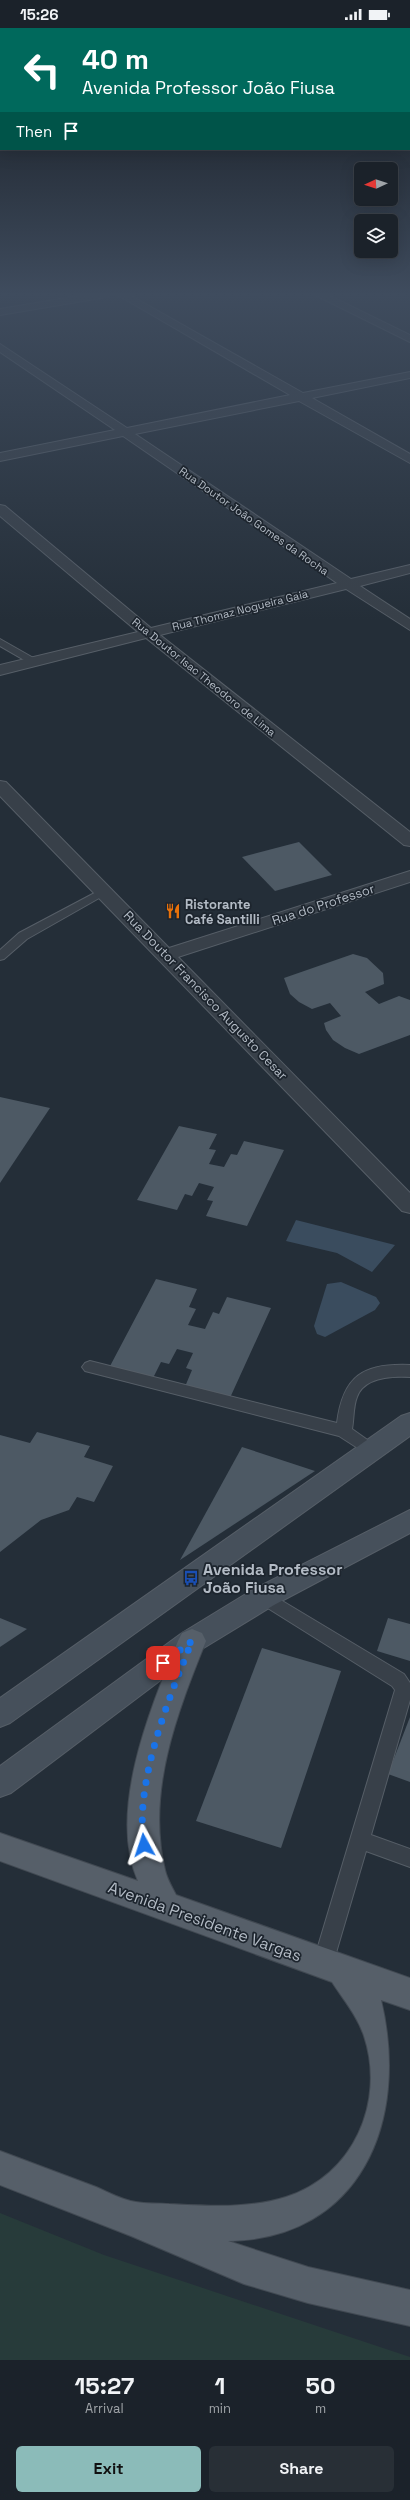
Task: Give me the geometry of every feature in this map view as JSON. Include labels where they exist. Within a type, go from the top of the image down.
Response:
[{"type":"main road","points":[[0,1714],[410,1423]]},
{"type":"main road","points":[[0,1783],[192,1641],[264,1597],[410,1521]]},
{"type":"main road","points":[[165,1906],[149,1871],[142,1831],[146,1786],[154,1746],[168,1700],[192,1641]]},
{"type":"main road","name":"Avenida Presidente Vargas","points":[[0,1847],[410,1994]]},
{"type":"main road","points":[[136,2220],[244,2223],[286,2215],[322,2199],[363,2163],[376,2141],[387,2105],[388,2071],[384,2047],[375,2021],[333,1967]]},
{"type":"main road","points":[[0,2168],[136,2220],[244,2266],[308,2285],[410,2308]]},
{"type":"street","name":"Rua Doutor João Gomes da Rocha","points":[[82,403],[410,626]]},
{"type":"street","points":[[0,457],[272,403]]},
{"type":"street","points":[[311,403],[410,459]]},
{"type":"street","name":"Rua Doutor Isac Theodoro de Lima","points":[[0,509],[148,633],[410,842]]},
{"type":"street","name":"Rua Thomaz Nogueira Gaia","points":[[0,670],[410,569]]},
{"type":"street","name":"Rua Doutor Francisco Augusto Cesar","points":[[0,786],[167,955],[410,1206]]},
{"type":"street","name":"Rua do Professor","points":[[167,955],[410,876]]},
{"type":"lane","points":[[0,642],[34,662]]},
{"type":"lane","points":[[0,956],[23,936],[104,891]]},
{"type":"lane","points":[[90,1367],[344,1431],[370,1450]]},
{"type":"lane","points":[[344,1431],[349,1397],[357,1384],[374,1373],[410,1371]]},
{"type":"lane","points":[[264,1597],[398,1680],[407,1688],[359,1840],[333,1967]]},
{"type":"lane","points":[[359,1840],[410,1858]]},
{"type":"green space","points":[[0,2213],[104,2255],[410,2357],[410,2360],[0,2360]]},
{"type":"water","points":[[296,1220],[395,1245],[372,1272],[337,1253],[286,1241]]},
{"type":"water","points":[[341,1282],[376,1297],[380,1303],[375,1310],[325,1337],[317,1334],[314,1326],[327,1284]]},
{"type":"building","points":[[299,842],[332,875],[275,891],[242,857]]},
{"type":"building","points":[[353,954],[367,958],[383,973],[384,984],[365,992],[379,1004],[399,996],[410,1000],[410,1035],[359,1054],[345,1048],[333,1040],[326,1030],[324,1023],[341,1016],[330,1003],[312,1009],[299,1002],[290,994],[284,978]]},
{"type":"building","points":[[0,1097],[50,1108],[0,1183]]},
{"type":"building","points":[[179,1126],[217,1134],[209,1149],[216,1150],[209,1164],[224,1167],[231,1154],[237,1155],[244,1141],[284,1150],[247,1226],[206,1216],[213,1201],[207,1200],[214,1187],[199,1183],[192,1196],[185,1194],[177,1210],[137,1200]]},
{"type":"building","points":[[156,1279],[197,1289],[189,1307],[196,1309],[188,1325],[205,1329],[213,1312],[219,1314],[227,1297],[271,1308],[229,1400],[184,1389],[192,1370],[186,1368],[193,1353],[177,1349],[169,1364],[161,1362],[152,1380],[109,1368]]},
{"type":"building","points":[[37,1432],[90,1446],[84,1457],[113,1466],[94,1502],[77,1497],[69,1510],[41,1520],[0,1552],[0,1435],[30,1443]]},
{"type":"building","points":[[242,1447],[315,1471],[180,1560]]},
{"type":"building","points":[[0,1618],[27,1629],[0,1647]]},
{"type":"building","points":[[388,1618],[410,1624],[410,1661],[377,1651]]},
{"type":"building","points":[[262,1648],[341,1671],[281,1848],[196,1821]]},
{"type":"building","points":[[410,1717],[410,1782],[388,1774]]},
{"type":"place","name":"Ristorante Café Santilli","points":[[173,911]]},
{"type":"place","name":"Avenida Professor João Fiusa","points":[[191,1578]]},
{"type":"route","points":[[144,1845],[142,1831],[146,1786],[154,1746],[168,1700],[192,1641],[163,1663]]}]
